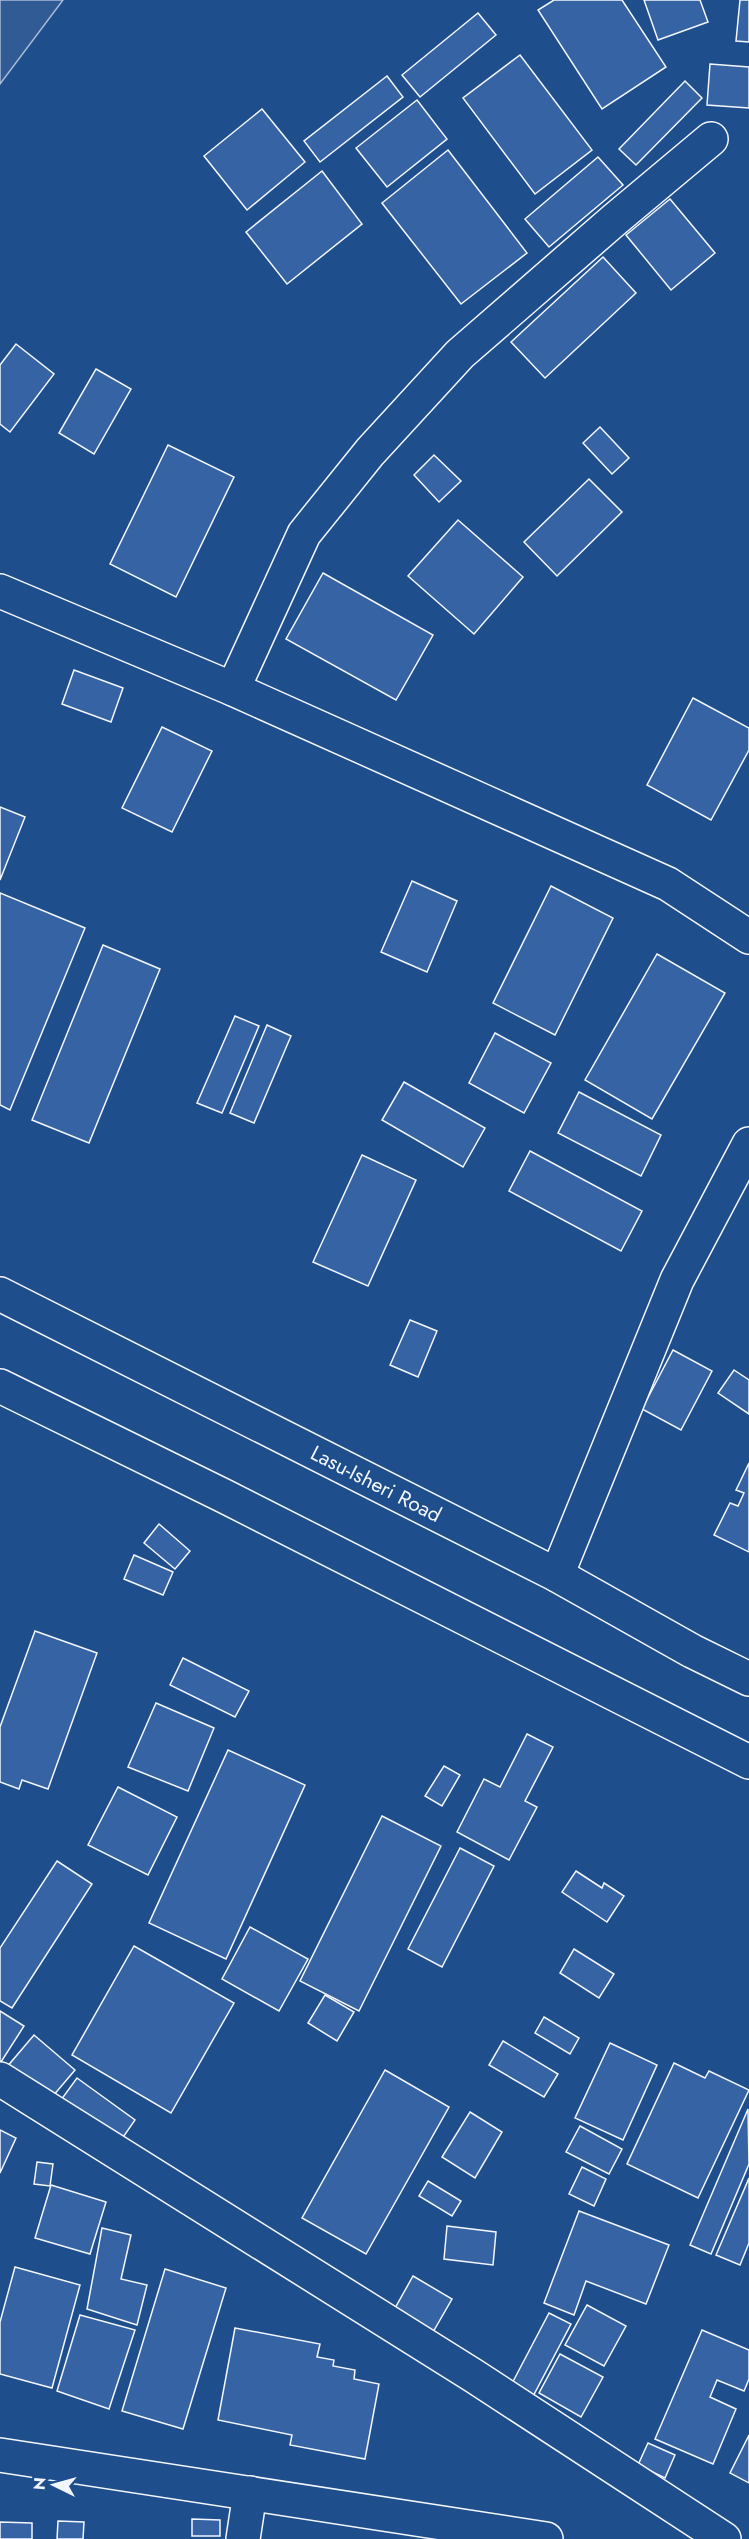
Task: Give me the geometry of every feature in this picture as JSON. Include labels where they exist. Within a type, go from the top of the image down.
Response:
[{"type":"street","points":[[233,689],[304,534],[370,452],[460,354],[711,139]]},
{"type":"street","points":[[0,591],[233,689],[668,884],[749,937]]},
{"type":"street","points":[[557,1575],[677,1280],[749,1144]]},
{"type":"street","name":"Lasu-Isheri Road","points":[[0,1294],[557,1575],[692,1651],[749,1679]]},
{"type":"street","points":[[0,1386],[234,1501],[749,1762]]},
{"type":"street","points":[[0,2079],[474,2376],[724,2539]]},
{"type":"street","points":[[0,2455],[546,2539]]},
{"type":"street","points":[[243,2539],[250,2493]]},
{"type":"shaded area","points":[[0,0],[63,0],[0,84]]},
{"type":"building","points":[[554,0],[622,0],[666,67],[602,109],[538,10]]},
{"type":"building","points":[[644,0],[700,0],[708,22],[658,40]]},
{"type":"building","points":[[740,0],[749,0],[749,42],[736,41]]},
{"type":"building","points":[[478,13],[496,35],[420,97],[402,75]]},
{"type":"building","points":[[520,55],[592,150],[535,194],[463,98]]},
{"type":"building","points":[[710,64],[749,67],[749,108],[707,105]]},
{"type":"building","points":[[387,76],[403,97],[320,162],[304,141]]},
{"type":"building","points":[[685,81],[702,98],[636,165],[619,149]]},
{"type":"building","points":[[417,100],[447,139],[387,187],[356,148]]},
{"type":"building","points":[[262,109],[305,162],[247,210],[204,156]]},
{"type":"building","points":[[448,150],[527,253],[461,304],[382,203]]},
{"type":"building","points":[[598,157],[623,185],[549,247],[525,219]]},
{"type":"building","points":[[322,171],[362,224],[287,284],[246,232]]},
{"type":"building","points":[[670,199],[715,253],[671,290],[626,235]]},
{"type":"building","points":[[603,257],[636,293],[545,378],[511,342]]},
{"type":"building","points":[[16,344],[54,374],[10,432],[0,424],[0,365]]},
{"type":"building","points":[[96,369],[131,389],[94,454],[59,433]]},
{"type":"building","points":[[600,427],[629,458],[612,474],[583,443]]},
{"type":"building","points":[[168,445],[234,477],[176,597],[110,564]]},
{"type":"building","points":[[434,455],[461,481],[439,502],[414,475]]},
{"type":"building","points":[[589,479],[622,512],[557,576],[524,542]]},
{"type":"building","points":[[458,520],[523,577],[474,634],[408,576]]},
{"type":"building","points":[[323,573],[433,635],[396,700],[286,639]]},
{"type":"building","points":[[74,670],[123,688],[111,722],[62,704]]},
{"type":"building","points":[[693,698],[749,728],[749,750],[711,820],[647,785]]},
{"type":"building","points":[[162,727],[212,751],[172,832],[122,808]]},
{"type":"building","points":[[0,807],[25,817],[0,880]]},
{"type":"building","points":[[412,881],[457,901],[427,972],[381,952]]},
{"type":"building","points":[[551,886],[613,918],[555,1035],[493,1003]]},
{"type":"building","points":[[0,893],[85,928],[10,1110],[0,1105]]},
{"type":"building","points":[[103,945],[160,969],[89,1143],[32,1120]]},
{"type":"building","points":[[657,954],[725,993],[652,1119],[585,1080]]},
{"type":"building","points":[[235,1016],[259,1026],[222,1113],[197,1103]]},
{"type":"building","points":[[267,1025],[291,1036],[254,1123],[230,1113]]},
{"type":"building","points":[[495,1033],[551,1063],[524,1113],[469,1083]]},
{"type":"building","points":[[404,1082],[485,1128],[463,1167],[382,1120]]},
{"type":"building","points":[[579,1092],[661,1135],[641,1176],[558,1133]]},
{"type":"building","points":[[530,1151],[642,1211],[621,1251],[509,1191]]},
{"type":"building","points":[[362,1155],[416,1180],[368,1286],[313,1262]]},
{"type":"building","points":[[410,1320],[437,1331],[418,1377],[390,1365]]},
{"type":"building","points":[[673,1350],[712,1371],[681,1430],[642,1409]]},
{"type":"building","points":[[734,1370],[749,1380],[749,1414],[718,1393]]},
{"type":"building","points":[[749,1463],[749,1552],[714,1535],[730,1503],[738,1506],[744,1493],[736,1490]]},
{"type":"building","points":[[159,1524],[190,1551],[175,1569],[144,1543]]},
{"type":"building","points":[[134,1555],[173,1572],[163,1595],[124,1579]]},
{"type":"building","points":[[35,1631],[97,1653],[48,1789],[22,1780],[19,1789],[0,1782],[0,1727]]},
{"type":"building","points":[[183,1658],[249,1691],[235,1717],[170,1685]]},
{"type":"building","points":[[156,1703],[214,1728],[188,1791],[128,1767]]},
{"type":"building","points":[[527,1734],[553,1747],[525,1801],[537,1807],[509,1860],[457,1832],[484,1779],[500,1787]]},
{"type":"building","points":[[228,1750],[305,1785],[226,1959],[149,1923]]},
{"type":"building","points":[[444,1766],[460,1775],[442,1806],[425,1796]]},
{"type":"building","points":[[118,1787],[177,1817],[148,1875],[88,1845]]},
{"type":"building","points":[[382,1816],[441,1846],[359,2011],[300,1981]]},
{"type":"building","points":[[460,1848],[494,1866],[442,1967],[408,1949]]},
{"type":"building","points":[[57,1861],[92,1884],[12,2008],[0,2001],[0,1948]]},
{"type":"building","points":[[576,1871],[602,1888],[604,1883],[624,1896],[607,1922],[562,1892]]},
{"type":"building","points":[[250,1927],[308,1959],[279,2011],[222,1979]]},
{"type":"building","points":[[134,1946],[234,2003],[171,2113],[72,2055]]},
{"type":"building","points":[[574,1949],[614,1974],[599,1998],[560,1973]]},
{"type":"building","points":[[325,1995],[354,2012],[337,2041],[308,2023]]},
{"type":"building","points":[[0,2011],[24,2026],[1,2062],[0,2062]]},
{"type":"building","points":[[544,2017],[579,2038],[570,2054],[535,2033]]},
{"type":"building","points":[[34,2035],[75,2070],[47,2103],[6,2068]]},
{"type":"building","points":[[503,2041],[558,2074],[544,2097],[489,2065]]},
{"type":"building","points":[[610,2043],[657,2065],[623,2140],[575,2118]]},
{"type":"building","points":[[674,2063],[705,2078],[709,2071],[749,2090],[698,2198],[627,2164]]},
{"type":"building","points":[[385,2070],[449,2107],[366,2254],[302,2218]]},
{"type":"building","points":[[77,2078],[135,2120],[117,2146],[58,2104]]},
{"type":"building","points":[[748,2109],[749,2164],[711,2254],[690,2245]]},
{"type":"building","points":[[470,2112],[502,2132],[475,2178],[442,2157]]},
{"type":"building","points":[[580,2126],[622,2149],[609,2174],[566,2152]]},
{"type":"building","points":[[0,2130],[16,2138],[0,2173]]},
{"type":"building","points":[[37,2162],[53,2164],[50,2186],[34,2184]]},
{"type":"building","points":[[582,2167],[606,2179],[594,2206],[569,2194]]},
{"type":"building","points":[[749,2178],[749,2243],[740,2265],[716,2255]]},
{"type":"building","points":[[428,2181],[461,2201],[452,2216],[419,2196]]},
{"type":"building","points":[[51,2185],[106,2202],[90,2254],[35,2238]]},
{"type":"building","points":[[579,2211],[669,2245],[646,2304],[586,2281],[574,2315],[544,2303]]},
{"type":"building","points":[[447,2226],[496,2232],[493,2265],[444,2259]]},
{"type":"building","points":[[102,2228],[131,2235],[121,2279],[147,2285],[137,2325],[87,2309]]},
{"type":"building","points":[[15,2267],[80,2285],[52,2388],[0,2374],[0,2322]]},
{"type":"building","points":[[165,2269],[226,2288],[183,2429],[122,2411]]},
{"type":"building","points":[[413,2276],[452,2299],[433,2332],[394,2310]]},
{"type":"building","points":[[587,2305],[626,2326],[604,2366],[565,2345]]},
{"type":"building","points":[[549,2313],[571,2324],[530,2402],[508,2391]]},
{"type":"building","points":[[80,2315],[135,2330],[109,2409],[57,2391]]},
{"type":"building","points":[[235,2328],[320,2344],[317,2357],[334,2360],[333,2366],[355,2370],[354,2379],[379,2384],[365,2459],[290,2445],[292,2435],[218,2420]]},
{"type":"building","points":[[702,2330],[749,2350],[749,2379],[744,2391],[717,2380],[710,2397],[736,2409],[713,2464],[655,2439]]},
{"type":"building","points":[[560,2354],[603,2377],[581,2417],[539,2393]]},
{"type":"building","points":[[749,2435],[749,2483],[730,2473]]},
{"type":"building","points":[[648,2443],[675,2455],[665,2478],[638,2465]]},
{"type":"building","points":[[192,2519],[220,2520],[220,2536],[192,2536]]},
{"type":"building","points":[[58,2521],[84,2522],[83,2539],[57,2539]]},
{"type":"building","points":[[0,2522],[32,2523],[32,2539],[0,2539]]}]
